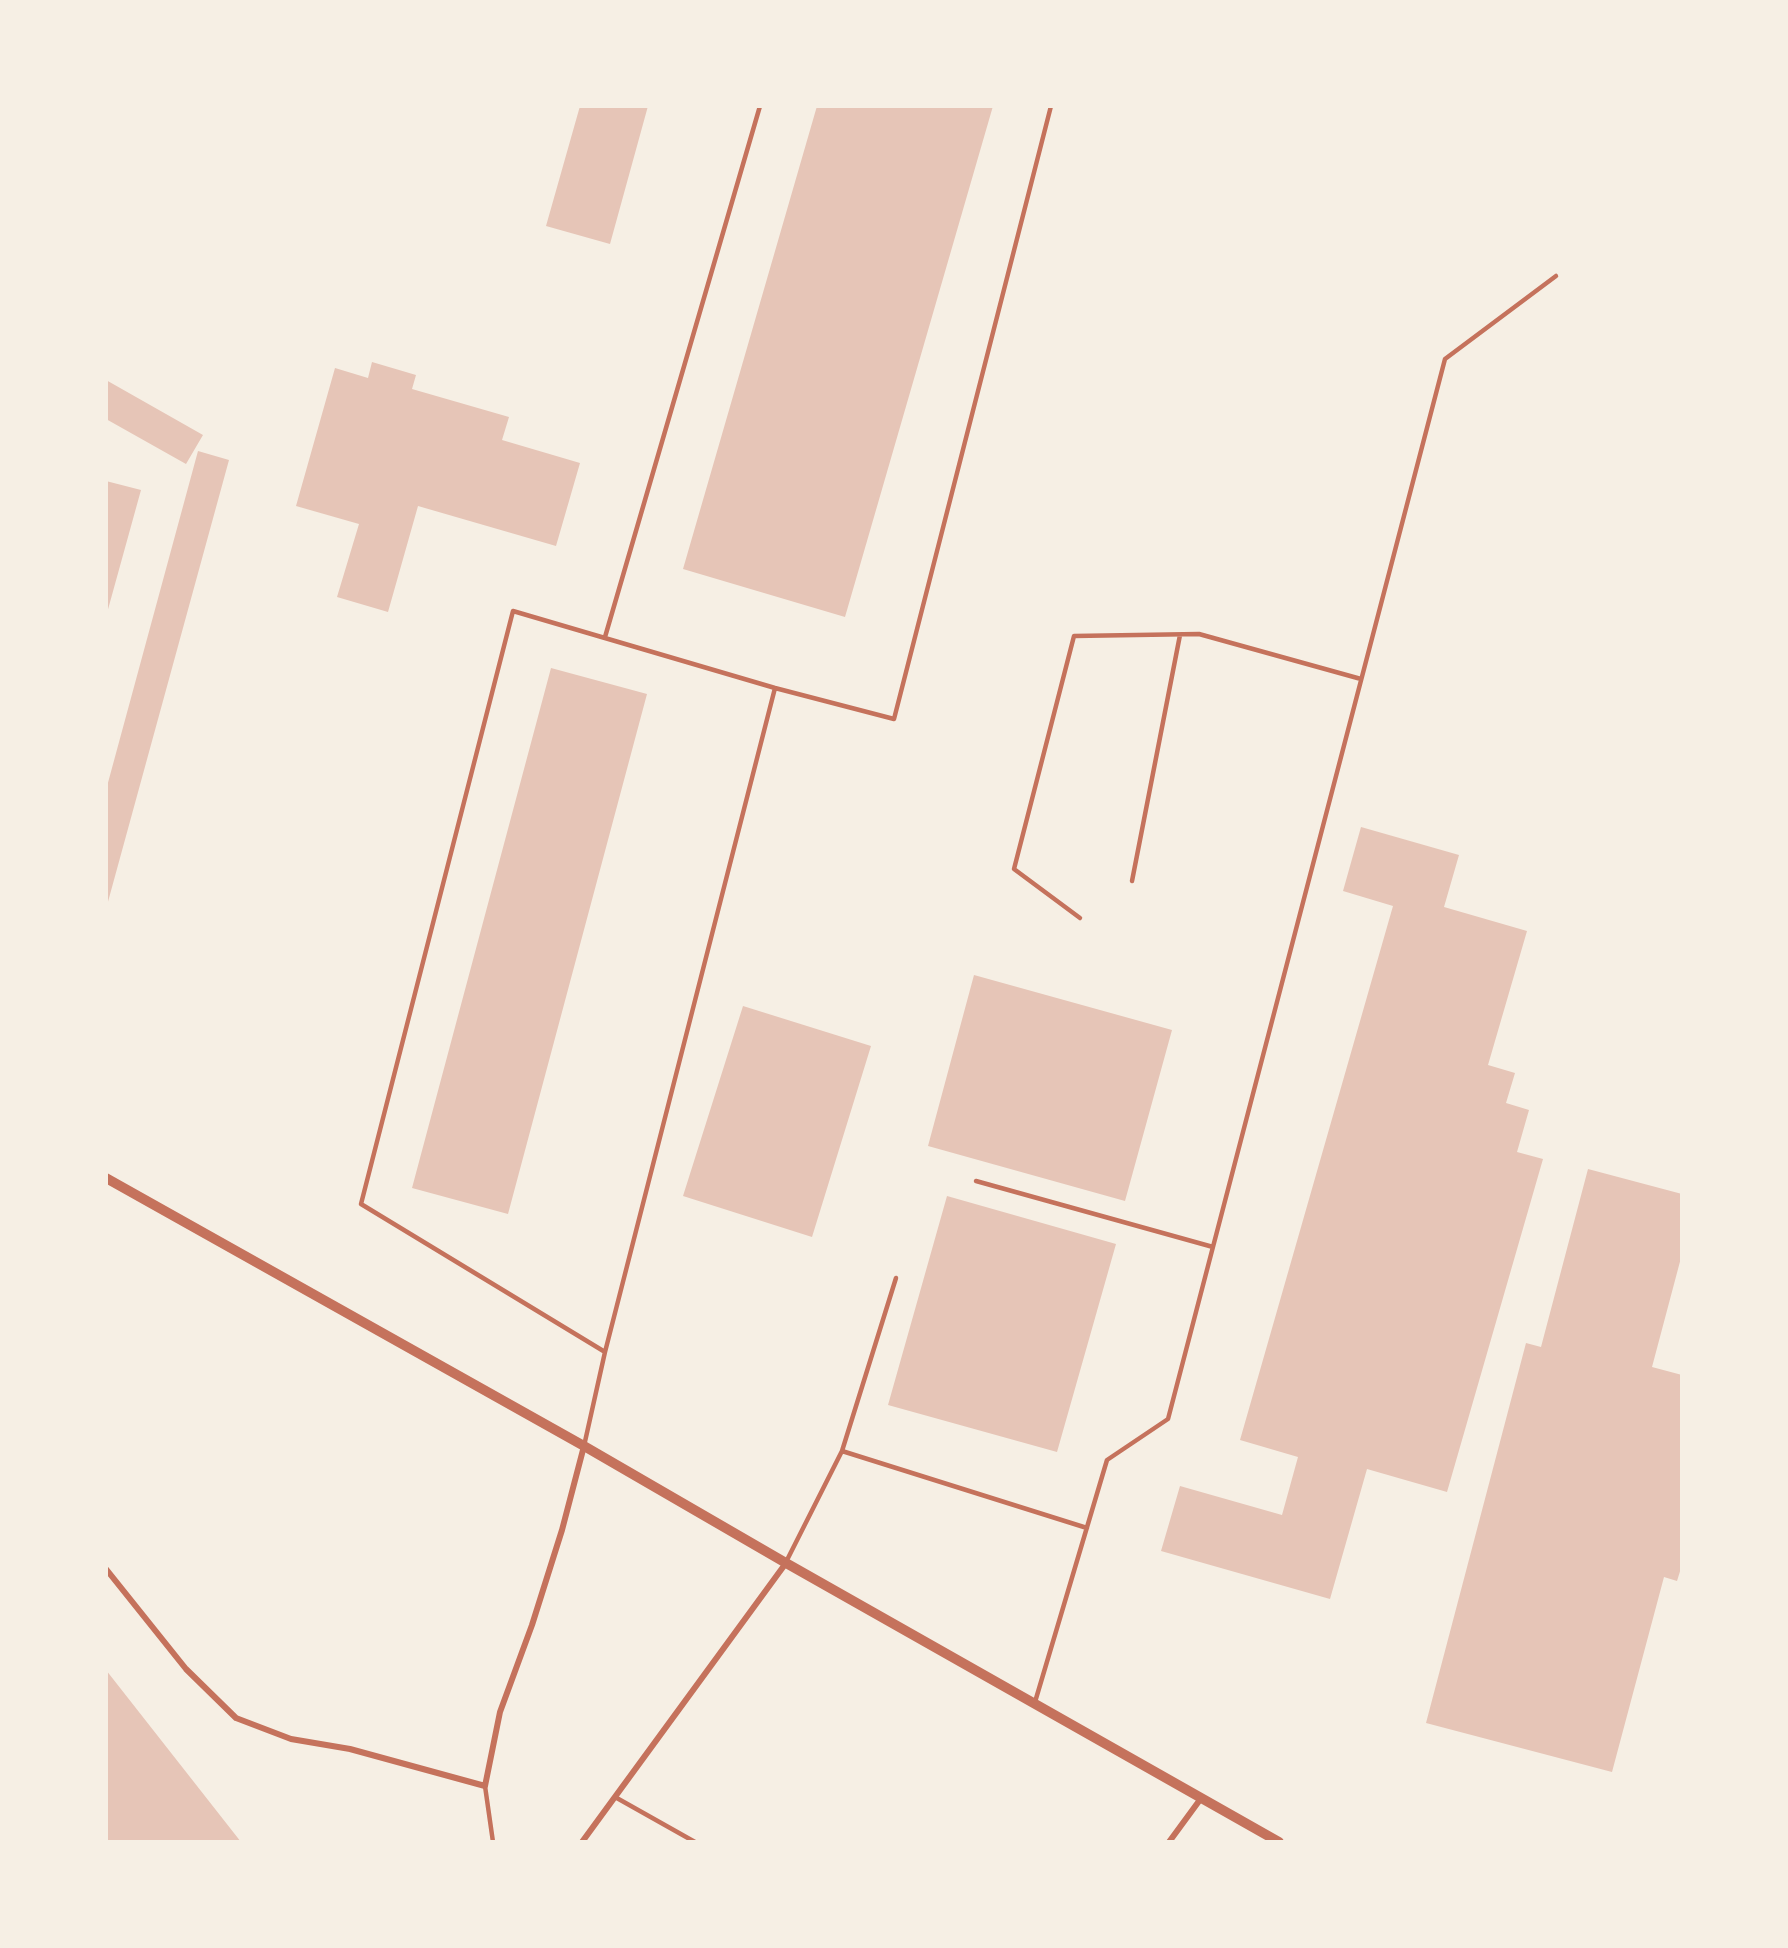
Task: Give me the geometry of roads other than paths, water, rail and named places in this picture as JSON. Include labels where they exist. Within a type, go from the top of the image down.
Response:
[{"type":"street","points":[[106,1178],[584,1446],[1279,1842]]},
{"type":"street","points":[[106,1569],[186,1670],[236,1718],[291,1739],[350,1749],[484,1786],[500,1712],[536,1615],[584,1446]]},
{"type":"street","points":[[582,1842],[786,1563]]},
{"type":"street","points":[[1169,1842],[1202,1797]]},
{"type":"lane","points":[[605,637],[760,106]]},
{"type":"lane","points":[[605,1352],[361,1204],[513,611],[775,688],[894,719],[1051,106]]},
{"type":"lane","points":[[1035,1702],[1107,1460],[1168,1419],[1445,359],[1556,276]]},
{"type":"lane","points":[[1080,918],[1014,868],[1074,636],[1199,634],[1361,679]]},
{"type":"lane","points":[[1132,881],[1180,635]]},
{"type":"lane","points":[[584,1446],[605,1352],[775,688]]},
{"type":"lane","points":[[976,1181],[1213,1247]]},
{"type":"lane","points":[[786,1563],[842,1451],[896,1278]]},
{"type":"lane","points":[[842,1451],[1087,1528]]},
{"type":"lane","points":[[484,1786],[493,1842]]},
{"type":"lane","points":[[615,1797],[695,1842]]}]
